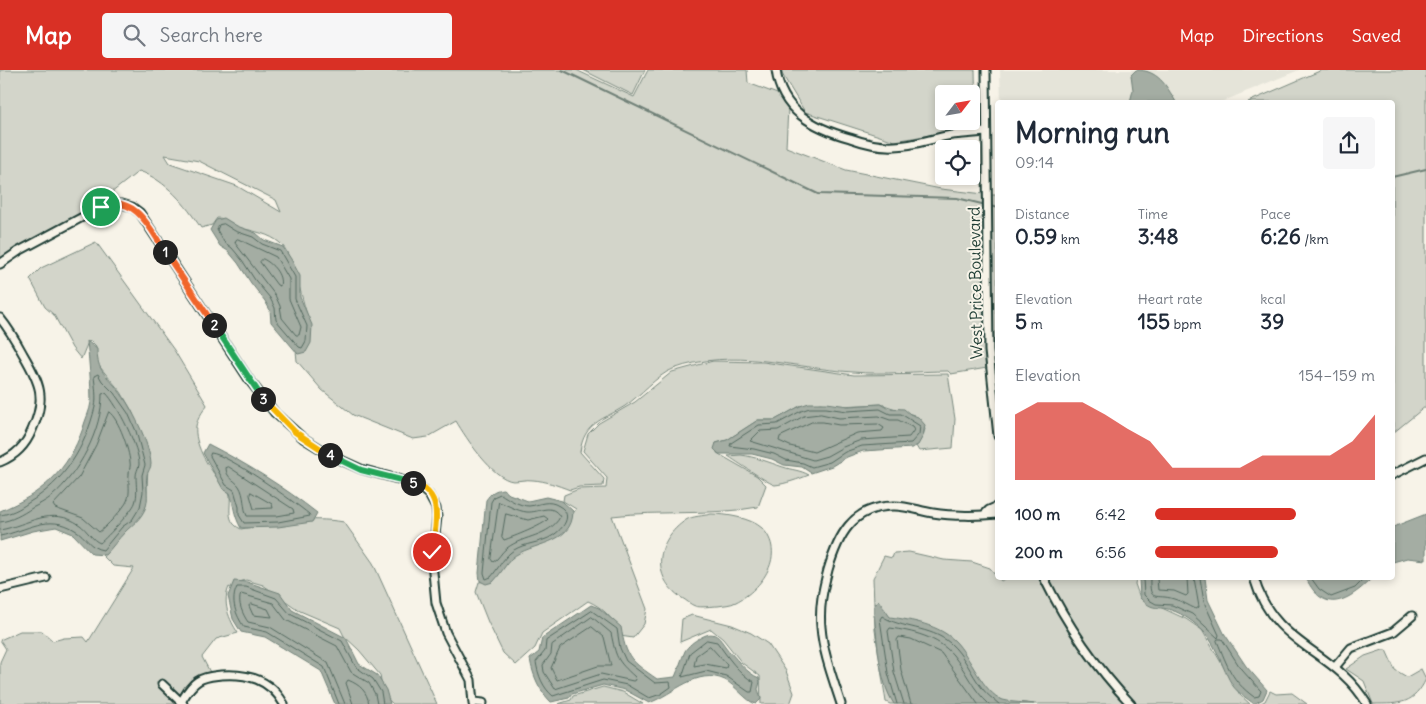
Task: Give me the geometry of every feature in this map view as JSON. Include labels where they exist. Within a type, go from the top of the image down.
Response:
[{"type":"street","points":[[776,70],[782,92],[796,112],[815,126],[846,137],[880,146],[896,146],[952,135],[986,132]]},
{"type":"street","name":"West Price Boulevard","points":[[986,70],[989,351],[995,417]]},
{"type":"street","points":[[0,264],[19,251],[105,205],[122,204],[140,213],[256,389],[275,413],[303,438],[332,456],[361,470],[419,486],[429,495],[436,508],[438,517],[432,562],[436,603],[446,633],[470,675],[473,703],[483,703]]},
{"type":"street","points":[[0,318],[33,372],[40,388],[41,399],[38,418],[28,438],[14,455],[0,462]]},
{"type":"street","points":[[1395,474],[1426,458]]},
{"type":"street","points":[[841,704],[824,644],[820,617],[825,580],[834,550],[843,532],[863,514],[886,506],[906,506],[946,515],[995,514]]},
{"type":"street","points":[[985,514],[995,507]]},
{"type":"street","points":[[0,588],[46,578]]},
{"type":"street","points":[[1045,580],[1066,618],[1089,652],[1131,704]]},
{"type":"street","points":[[1255,580],[1266,607],[1279,625],[1294,639],[1335,667],[1354,685],[1367,704]]},
{"type":"street","points":[[1335,667],[1351,648],[1393,632],[1412,616]]},
{"type":"street","points":[[162,684],[182,703],[190,688],[201,679],[238,674],[261,680],[272,689],[284,704]]},
{"type":"shaded area","points":[[0,70],[576,70],[634,97],[648,70],[747,70],[748,83],[780,95],[788,108],[786,147],[846,170],[941,189],[984,194],[987,368],[951,374],[948,371],[865,373],[741,359],[696,363],[673,369],[661,376],[631,402],[590,428],[582,442],[580,452],[604,479],[603,486],[579,487],[570,490],[542,481],[513,481],[505,479],[481,457],[456,421],[428,437],[413,439],[353,415],[322,390],[297,361],[296,351],[308,318],[297,278],[285,248],[276,240],[266,235],[241,228],[220,218],[217,218],[212,225],[201,228],[175,194],[158,180],[139,171],[111,193],[80,208],[87,218],[28,248],[7,263],[0,263]],"holes":[[[165,155],[199,161],[276,200],[281,212],[237,186],[170,163]]]},
{"type":"shaded area","points":[[583,70],[645,70],[633,95]]},
{"type":"shaded area","points":[[782,70],[975,70],[975,85],[935,85],[935,130],[959,130],[895,141],[805,112],[782,74]]},
{"type":"shaded area","points":[[1000,70],[1299,70],[1226,100],[1001,100]]},
{"type":"shaded area","points":[[1322,70],[1426,70],[1426,406],[1395,431],[1395,100],[1253,100]]},
{"type":"shaded area","points":[[991,195],[995,195],[995,382]]},
{"type":"shaded area","points":[[96,242],[174,350],[207,405],[200,415],[196,426],[197,440],[202,454],[210,467],[229,492],[232,521],[241,529],[305,520],[344,522],[373,563],[437,704],[393,704],[383,695],[380,675],[359,650],[344,636],[340,628],[300,611],[263,585],[246,580],[236,583],[231,588],[229,587],[226,599],[228,611],[238,633],[216,639],[202,657],[212,676],[202,680],[180,700],[185,704],[0,704],[0,662],[6,649],[0,640],[20,631],[42,631],[53,641],[64,638],[84,637],[88,642],[134,568],[113,566],[101,554],[130,527],[147,492],[147,449],[132,411],[121,392],[94,360],[96,346],[91,341],[88,342],[81,359],[72,348],[54,315],[45,307],[30,279],[41,268]]},
{"type":"shaded area","points":[[713,361],[763,362],[854,375],[948,374],[955,419],[953,448],[919,451],[916,446],[923,436],[925,429],[914,415],[881,404],[839,406],[821,403],[800,406],[775,420],[758,420],[727,440],[716,443],[717,453],[757,476],[766,485],[758,507],[740,510],[612,516],[647,609],[644,624],[633,638],[620,636],[615,624],[608,615],[588,601],[542,633],[535,648],[516,665],[503,653],[488,622],[476,592],[479,582],[488,581],[518,552],[569,520],[576,509],[563,501],[564,495],[579,489],[606,488],[607,478],[583,451],[588,434],[599,423],[635,402],[672,372]]},
{"type":"shaded area","points":[[741,455],[757,458],[809,475],[775,485],[728,456]]},
{"type":"shaded area","points":[[711,514],[738,517],[762,528],[769,538],[772,559],[762,580],[746,596],[729,604],[697,607],[682,598],[665,580],[661,569],[661,559],[663,548],[676,528],[686,520]]},
{"type":"shaded area","points":[[909,552],[944,560],[972,562],[990,568],[995,574],[995,580],[1041,580],[1048,595],[1079,644],[1126,704],[890,704],[886,702],[875,630],[873,578],[884,556],[892,558],[894,553]]},
{"type":"shaded area","points":[[1049,580],[1136,580],[1135,584],[1140,598],[1186,619],[1202,630],[1240,695],[1250,704],[1136,704],[1110,675],[1067,611]]},
{"type":"shaded area","points":[[692,615],[732,625],[751,633],[768,644],[786,671],[794,693],[790,704],[761,704],[760,676],[742,663],[723,639],[711,629],[680,642],[682,619]]},
{"type":"shaded area","points":[[1386,650],[1395,670],[1407,677],[1421,669],[1426,679],[1417,693],[1406,701],[1391,704],[1373,704],[1364,681],[1346,669],[1365,656]]},
{"type":"shaded area","points":[[603,687],[623,692],[643,704],[558,704],[571,700],[573,696]]},
{"type":"shaded area","points":[[1270,691],[1276,694],[1292,693],[1307,704],[1259,704],[1265,701]]},
{"type":"water","points":[[1136,70],[1156,76],[1165,84],[1175,100],[1130,100],[1133,90],[1131,75]]},
{"type":"water","points":[[224,218],[237,226],[256,233],[264,240],[283,247],[291,259],[300,276],[300,297],[312,325],[311,343],[306,352],[298,354],[271,322],[270,310],[265,301],[238,263],[228,251],[220,246],[210,230],[216,220]]},
{"type":"water","points":[[87,341],[97,349],[97,357],[101,368],[129,406],[147,446],[151,467],[147,475],[147,501],[145,509],[139,519],[105,555],[92,554],[73,534],[56,527],[33,531],[0,541],[0,511],[41,489],[61,469],[77,443],[91,402]]},
{"type":"water","points":[[809,403],[848,406],[881,404],[888,408],[904,409],[918,417],[925,425],[923,436],[918,445],[912,448],[863,451],[847,457],[832,466],[811,473],[802,467],[784,465],[772,459],[752,454],[719,454],[714,449],[716,443],[727,440],[758,420],[775,420]]},
{"type":"water","points":[[208,444],[265,476],[304,503],[317,513],[312,522],[278,527],[241,528],[235,515],[230,493],[223,489],[203,453]]},
{"type":"water","points":[[503,489],[509,494],[528,501],[546,497],[562,501],[573,511],[571,522],[566,531],[549,542],[529,549],[512,558],[493,582],[486,584],[480,581],[479,573],[486,500],[493,492]]},
{"type":"water","points":[[1426,514],[1426,560],[1407,558],[1395,561],[1395,526]]},
{"type":"water","points":[[1139,580],[1205,580],[1208,600],[1224,633],[1246,666],[1267,690],[1263,699],[1254,704],[1235,689],[1209,638],[1193,622],[1176,612],[1152,607],[1140,598]]},
{"type":"water","points":[[1307,580],[1370,580],[1355,593],[1337,601],[1329,601],[1313,590]]},
{"type":"water","points":[[234,581],[247,582],[280,593],[292,610],[346,638],[359,664],[377,675],[386,690],[390,704],[335,704],[321,671],[265,637],[241,632],[233,619],[228,596]]},
{"type":"water","points":[[878,600],[890,617],[925,624],[949,635],[961,648],[989,690],[996,696],[1007,701],[1034,704],[894,704],[885,683],[879,661],[874,615],[874,606]]},
{"type":"water","points":[[591,605],[599,608],[621,627],[625,646],[631,658],[657,679],[675,677],[688,647],[706,635],[715,635],[743,667],[759,678],[758,689],[761,699],[756,704],[752,703],[725,680],[705,677],[686,683],[649,703],[625,690],[603,685],[572,694],[569,698],[551,702],[537,682],[530,659],[539,652],[542,638]]},
{"type":"waterway","points":[[562,70],[818,194],[957,198],[986,205]]},
{"type":"waterway","points":[[1395,176],[1426,169]]},
{"type":"waterway","points":[[990,206],[995,207]]},
{"type":"route","points":[[101,207],[118,203],[132,207],[140,213],[268,406],[295,432],[321,450],[347,464],[361,470],[416,484],[426,491],[436,508],[437,514],[432,552]]}]
